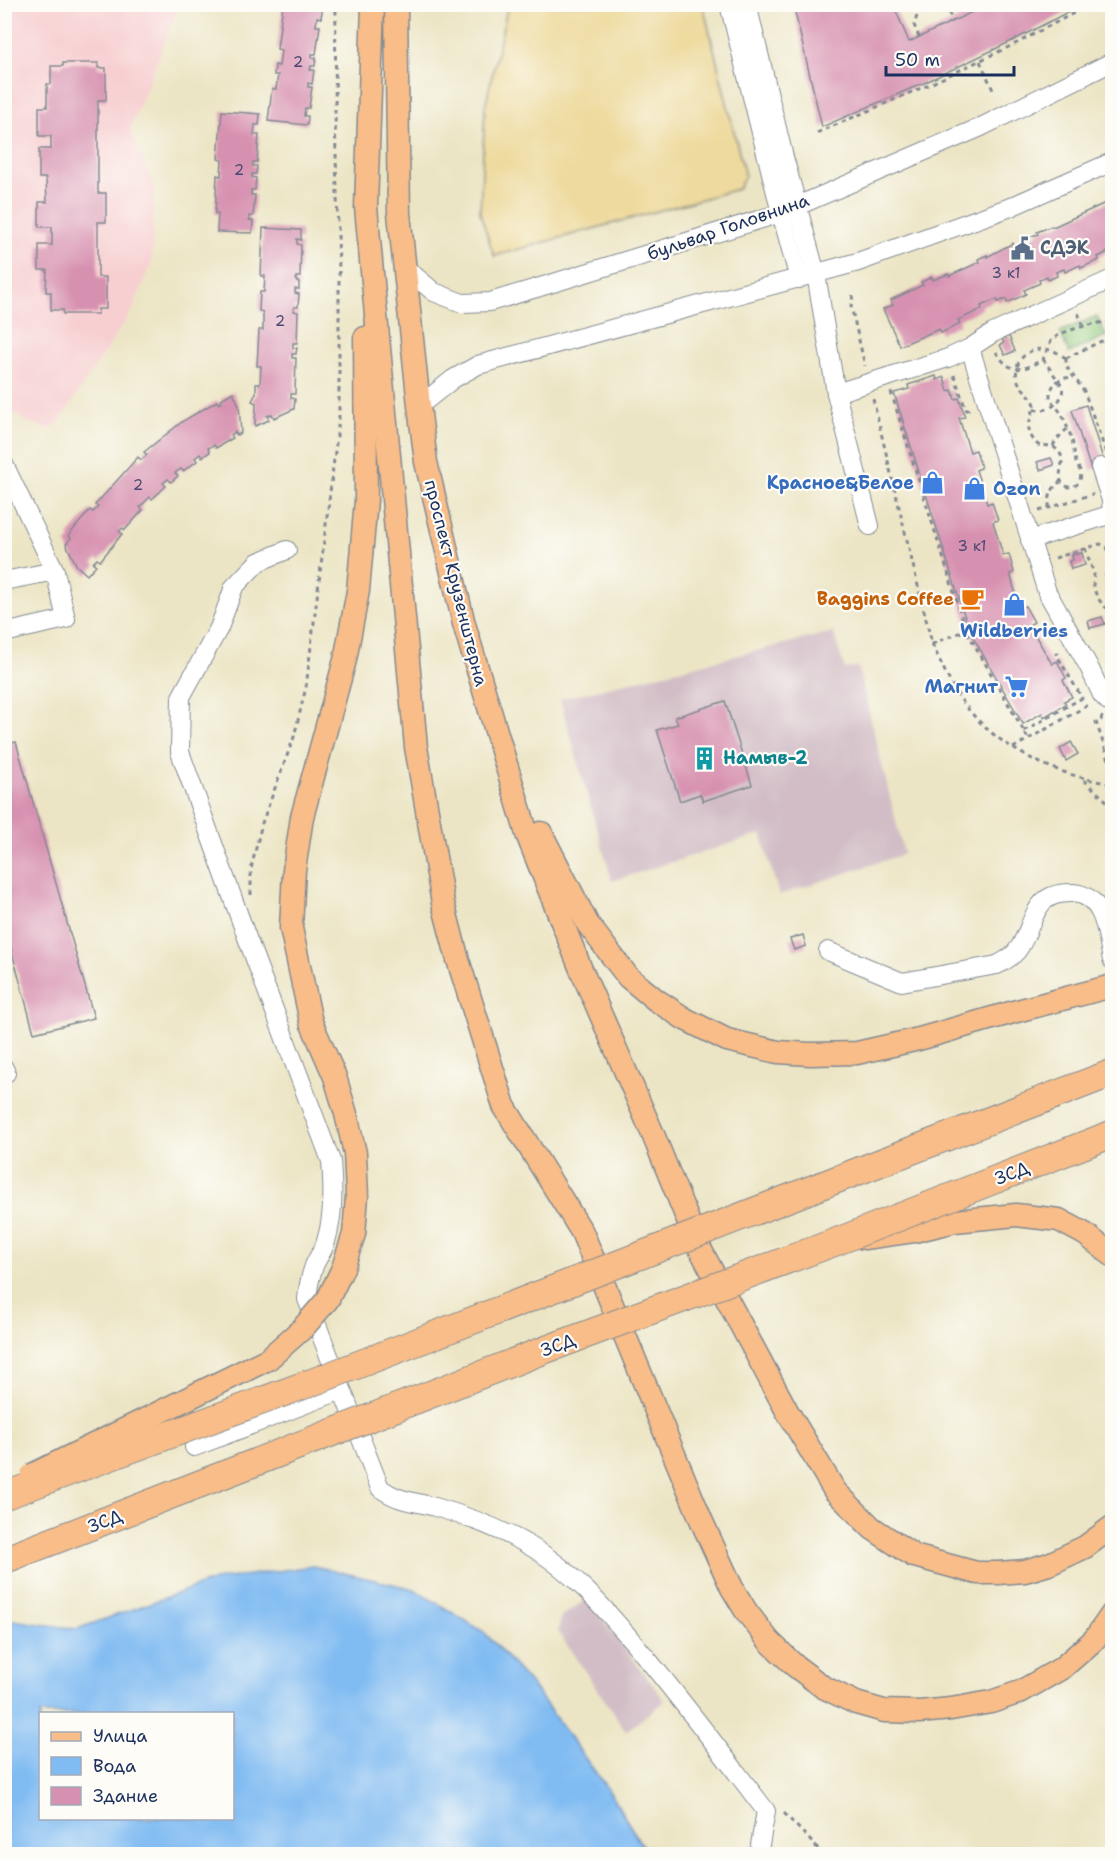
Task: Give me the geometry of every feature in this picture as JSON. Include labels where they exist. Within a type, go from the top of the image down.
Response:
[{"type":"highway","points":[[4,1496],[365,1363],[1113,1073]]},
{"type":"highway","name":"ЗСД","points":[[4,1560],[542,1351],[833,1243],[1113,1134]]},
{"type":"main road","points":[[4,1488],[268,1359],[303,1328],[328,1299],[344,1268],[354,1234],[357,1196],[355,1152],[335,1077],[311,1022],[291,928],[294,870],[302,817],[345,660],[358,591],[366,500],[366,207],[372,4]]},
{"type":"main road","name":"проспект Крузенштерна","points":[[396,4],[399,213],[419,406],[426,462],[464,624],[527,834],[580,967],[698,1245],[787,1411],[835,1491],[872,1528],[914,1556],[977,1573],[1025,1571],[1049,1564],[1085,1547],[1113,1527]]},
{"type":"main road","points":[[366,207],[416,747],[443,903],[458,960],[504,1106],[582,1232],[702,1522],[732,1588],[769,1641],[794,1665],[823,1687],[856,1704],[884,1711],[919,1712],[951,1709],[991,1702],[1020,1692],[1062,1668],[1094,1640],[1113,1614]]},
{"type":"main road","points":[[464,624],[538,828],[587,923],[628,976],[656,1000],[685,1019],[727,1040],[778,1052],[857,1053],[919,1039],[1113,986]]},
{"type":"main road","points":[[833,1243],[914,1231],[955,1221],[1016,1215],[1059,1220],[1085,1234],[1113,1255]]},
{"type":"street","points":[[729,4],[807,276],[870,526]]},
{"type":"street","points":[[747,4],[789,210]]},
{"type":"street","name":"бульвар Головнина","points":[[404,267],[434,291],[462,303],[490,302],[789,210],[981,127],[1113,62]]},
{"type":"street","points":[[419,406],[453,379],[478,365],[858,262],[1008,208],[1113,162]]},
{"type":"street","points":[[836,393],[948,358],[987,337],[1113,279]]},
{"type":"street","points":[[970,348],[1047,592],[1107,699]]},
{"type":"street","points":[[4,464],[55,571],[66,619],[4,633]]},
{"type":"street","points":[[1030,540],[1112,514],[1103,464]]},
{"type":"street","points":[[287,550],[258,562],[234,587],[219,628],[181,697],[180,752],[331,1161],[333,1189],[331,1219],[326,1243],[314,1266],[309,1282],[308,1299],[380,1488],[393,1497],[465,1516],[507,1533],[537,1550],[576,1581],[618,1624],[656,1669],[766,1811],[760,1845]]},
{"type":"street","points":[[4,581],[55,571]]},
{"type":"street","points":[[828,951],[902,982],[997,965],[1019,949],[1043,901],[1059,892],[1077,893],[1092,899],[1101,913],[1113,960]]},
{"type":"street","points":[[194,1447],[342,1390]]},
{"type":"path","points":[[253,903],[251,870],[262,823],[294,737],[306,687],[339,419],[339,272],[335,115],[336,4]]},
{"type":"path","points":[[919,37],[914,25],[921,4]]},
{"type":"path","points":[[945,4],[953,21]]},
{"type":"path","points":[[817,133],[928,85],[972,62],[980,61],[1091,4]]},
{"type":"path","points":[[980,61],[993,90]]},
{"type":"path","points":[[853,295],[851,306],[932,644],[944,670],[965,705],[988,730],[1013,748],[1044,765],[1083,779],[1113,784]]},
{"type":"path","points":[[987,337],[1010,368],[1028,368],[1043,359],[1050,343],[1055,338],[1083,325],[1113,321]]},
{"type":"path","points":[[1066,358],[1113,336]]},
{"type":"path","points":[[1066,358],[1048,349],[1039,349],[1031,351],[1018,362],[1016,369],[1020,386],[1034,400],[1034,409],[1029,421],[1029,430],[1033,439],[1038,445],[1053,446],[1062,457],[1061,481],[1065,486],[1070,487],[1080,482],[1081,472],[1076,463],[1072,439],[1062,414],[1050,399],[1050,392],[1051,387],[1058,380],[1073,377]]},
{"type":"path","points":[[1023,516],[1093,494],[1097,486],[1093,473],[1103,464],[1084,390],[1066,366],[1066,358]]},
{"type":"path","points":[[1034,409],[1043,411],[1053,405],[1062,397],[1064,391],[1043,359]]},
{"type":"path","points":[[950,373],[955,375],[966,410],[969,408]]},
{"type":"path","points":[[889,387],[966,630],[1029,740]]},
{"type":"path","points":[[1053,446],[1068,429]]},
{"type":"path","points":[[1049,508],[1049,496],[1053,487],[1061,481]]},
{"type":"path","points":[[1038,563],[1100,543],[1107,547],[1113,564]]},
{"type":"path","points":[[1085,548],[1094,574],[1093,586],[1097,597],[1112,612]]},
{"type":"path","points":[[932,644],[966,630]]},
{"type":"path","points":[[1024,731],[1082,698],[1056,654],[1060,651]]},
{"type":"path","points":[[1013,748],[1091,704],[1107,699]]},
{"type":"path","points":[[1101,720],[1096,722],[1113,769]]},
{"type":"path","points":[[1083,779],[1113,806]]},
{"type":"path","points":[[783,1811],[822,1854]]},
{"type":"shaded area","points":[[5,5],[179,5],[130,130],[154,187],[152,261],[133,309],[61,419],[54,427],[45,429],[23,420],[10,410],[5,397]]},
{"type":"shaded area","points":[[833,632],[845,669],[858,667],[904,854],[779,895],[761,834],[612,881],[560,699]]},
{"type":"shaded area","points":[[587,1599],[665,1701],[626,1731],[558,1632],[561,1617]]},
{"type":"green space","points":[[1097,316],[1106,336],[1069,353],[1060,332]]},
{"type":"sand","points":[[508,5],[703,5],[745,176],[738,189],[494,256],[480,213],[485,107]]},
{"type":"water","points":[[313,1566],[414,1589],[484,1632],[534,1688],[609,1791],[647,1854],[5,1854],[5,1619],[77,1629],[215,1580]]},
{"type":"building","points":[[283,4],[323,5],[321,18],[317,17],[316,26],[320,26],[316,54],[312,54],[312,58],[316,58],[315,66],[311,66],[310,70],[314,70],[312,84],[308,83],[308,87],[312,87],[309,108],[305,108],[304,116],[308,116],[307,125],[268,121],[272,89],[276,89],[278,75],[274,75],[275,65],[279,66],[281,50],[277,49]]},
{"type":"building","points":[[793,4],[893,4],[909,42],[989,4],[1083,4],[926,82],[822,127]]},
{"type":"building","points":[[63,63],[98,63],[98,68],[106,68],[106,100],[98,100],[98,193],[106,193],[106,222],[98,222],[98,277],[106,277],[106,309],[98,309],[98,314],[63,314],[63,310],[51,310],[51,292],[46,292],[47,270],[39,270],[39,245],[52,245],[52,227],[39,227],[39,202],[47,202],[46,178],[39,178],[39,149],[51,149],[51,136],[39,136],[39,107],[47,107],[47,84],[51,84],[51,66],[63,66]]},
{"type":"building","points":[[222,111],[260,114],[259,125],[255,125],[254,135],[259,135],[257,162],[253,162],[253,166],[257,166],[256,174],[252,174],[252,177],[256,178],[255,190],[251,190],[251,195],[255,195],[253,216],[249,216],[249,220],[253,221],[252,233],[217,232],[218,214],[215,214],[217,175],[221,176],[222,160],[218,159]]},
{"type":"building","points":[[1112,200],[1112,250],[1098,257],[1099,260],[1081,268],[1080,265],[1065,272],[1064,269],[1056,272],[1057,276],[1048,280],[1047,276],[1039,280],[1040,283],[1024,290],[1026,294],[1007,303],[1006,299],[998,302],[997,299],[958,320],[960,324],[941,333],[939,329],[900,346],[883,309],[893,305],[891,300],[923,285],[921,282],[932,277],[933,280],[948,274],[949,276],[980,262],[978,259],[987,255],[987,257],[1013,243],[1014,246],[1030,239],[1029,237],[1038,234],[1037,232]]},
{"type":"building","points":[[263,228],[301,230],[301,240],[297,239],[297,244],[301,245],[300,277],[296,277],[299,289],[295,289],[295,293],[299,294],[298,307],[294,307],[294,311],[298,312],[297,343],[293,343],[293,348],[297,348],[296,354],[292,354],[292,358],[296,358],[295,394],[291,394],[291,398],[295,399],[294,409],[274,418],[272,414],[267,416],[269,420],[255,426],[256,403],[252,401],[256,393],[256,384],[260,384],[261,366],[257,366],[259,330],[263,330],[263,312],[259,311],[260,292],[264,292],[265,276],[261,276]]},
{"type":"building","points":[[1009,336],[1015,351],[1005,355],[1000,345],[1004,343],[1002,339]]},
{"type":"building","points":[[936,376],[937,380],[944,377],[948,391],[952,390],[955,399],[959,398],[965,417],[959,418],[970,452],[976,450],[981,468],[976,470],[987,504],[992,502],[998,520],[993,522],[1003,555],[1009,554],[1014,572],[1010,574],[1020,608],[1025,606],[1034,622],[1029,625],[1052,664],[1057,661],[1072,697],[1064,701],[1066,704],[1044,717],[1042,713],[1023,724],[969,630],[894,393],[909,389],[908,385]]},
{"type":"building","points":[[233,392],[239,405],[241,433],[237,435],[235,432],[231,435],[233,438],[216,448],[214,445],[208,448],[210,452],[202,457],[200,454],[195,458],[197,461],[183,471],[181,469],[175,473],[178,476],[171,482],[168,479],[163,483],[166,486],[140,507],[143,510],[125,530],[123,528],[119,531],[122,534],[100,561],[97,559],[93,563],[96,565],[87,575],[77,566],[66,544],[71,538],[68,536],[90,510],[93,512],[98,507],[95,505],[138,457],[141,460],[147,455],[144,452],[183,421],[217,401],[219,404],[222,402],[221,399]]},
{"type":"building","points":[[1086,405],[1105,465],[1091,470],[1072,410]]},
{"type":"building","points":[[1051,458],[1054,465],[1040,470],[1037,462]]},
{"type":"building","points":[[1082,553],[1085,565],[1071,569],[1069,561],[1073,560],[1072,555]]},
{"type":"building","points":[[1112,573],[1112,598],[1105,575]]},
{"type":"building","points":[[1102,617],[1105,624],[1090,628],[1088,621]]},
{"type":"building","name":"Намыв-2","points":[[725,701],[752,785],[703,801],[700,794],[680,801],[657,730],[678,724],[675,717]]},
{"type":"building","points":[[16,742],[94,1018],[34,1033],[4,923],[4,745]]},
{"type":"building","points":[[1071,742],[1078,754],[1066,761],[1060,749]]},
{"type":"building","points":[[803,935],[806,946],[794,950],[790,939]]},
{"type":"place","name":"СДЭК","points":[[1022,248]]},
{"type":"place","name":"Красное&Белое","points":[[932,483]]},
{"type":"place","name":"Ozon","points":[[975,489]]},
{"type":"place","name":"Baggins Coffee","points":[[972,599]]},
{"type":"place","name":"Wildberries","points":[[1014,605]]},
{"type":"place","name":"Магнит","points":[[1016,687]]},
{"type":"place","name":"Намыв-2","points":[[705,758]]}]
